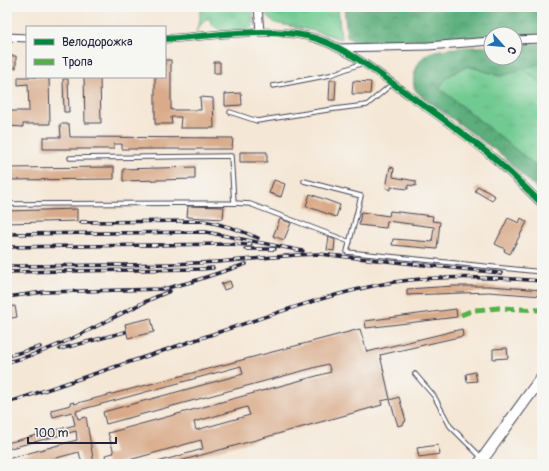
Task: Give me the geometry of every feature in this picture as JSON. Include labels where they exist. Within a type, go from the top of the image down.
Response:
[{"type":"main road","points":[[481,462],[542,377]]},
{"type":"street","points":[[258,7],[260,32]]},
{"type":"street","points":[[166,39],[260,32],[308,36],[338,48],[393,83],[480,147],[497,160],[542,204]]},
{"type":"street","points":[[7,37],[26,38]]},
{"type":"street","points":[[523,40],[542,39]]},
{"type":"street","points":[[338,48],[428,46],[483,42]]},
{"type":"lane","points":[[273,86],[330,75],[363,63]]},
{"type":"lane","points":[[230,112],[257,121],[367,105],[393,83]]},
{"type":"lane","points":[[70,158],[230,156],[234,203]]},
{"type":"lane","points":[[304,181],[361,196],[347,252],[542,272]]},
{"type":"lane","points":[[7,204],[250,204],[350,242]]},
{"type":"lane","points":[[415,374],[434,396],[450,426],[481,462]]},
{"type":"green space","points":[[200,7],[253,7],[253,26],[250,29],[221,31],[211,24],[210,19],[205,19],[196,32],[200,19]]},
{"type":"green space","points":[[262,7],[338,7],[341,39],[314,31],[275,23],[265,14]]},
{"type":"green space","points":[[344,7],[542,7],[542,35],[523,36],[523,26],[483,26],[483,37],[359,42],[353,41],[347,37]]},
{"type":"green space","points":[[523,44],[542,44],[542,63],[501,76],[468,66],[448,76],[439,88],[542,171],[542,194],[502,155],[420,95],[416,91],[414,84],[414,76],[418,64],[421,59],[431,52],[447,49],[483,46],[483,66],[523,66]]},
{"type":"green space","points":[[542,63],[542,171],[439,88],[448,76],[468,66],[501,76]]},
{"type":"green space","points":[[542,63],[542,83],[521,69]]},
{"type":"building","points":[[7,56],[16,56],[16,68],[7,68]]},
{"type":"building","points":[[166,60],[171,60],[171,110],[201,110],[200,97],[213,98],[214,128],[180,128],[181,117],[171,117],[172,124],[155,124],[155,78],[166,78]]},
{"type":"building","points":[[214,62],[220,62],[220,73],[214,73]]},
{"type":"building","points":[[18,77],[49,78],[50,124],[23,124],[23,127],[7,126],[7,111],[29,111],[28,84],[18,85]]},
{"type":"building","points":[[84,78],[100,78],[101,123],[85,123]]},
{"type":"building","points":[[63,79],[68,79],[69,112],[64,112]]},
{"type":"building","points":[[330,80],[336,80],[335,100],[329,100]]},
{"type":"building","points":[[353,81],[371,82],[370,94],[352,94]]},
{"type":"building","points":[[241,93],[242,105],[225,106],[225,94]]},
{"type":"building","points":[[60,124],[69,124],[70,137],[233,138],[232,149],[122,149],[122,144],[114,144],[114,149],[43,149],[43,137],[61,137]]},
{"type":"building","points":[[240,152],[267,152],[267,162],[240,162]]},
{"type":"building","points":[[114,167],[114,179],[7,180],[7,168]]},
{"type":"building","points":[[195,167],[195,179],[123,181],[123,169]]},
{"type":"building","points":[[390,167],[394,168],[393,177],[416,181],[416,186],[408,185],[408,189],[391,187],[391,190],[386,188]]},
{"type":"building","points":[[274,180],[285,184],[281,197],[269,193]]},
{"type":"building","points":[[478,186],[495,196],[492,201],[475,191]]},
{"type":"building","points":[[310,194],[340,205],[336,217],[306,206]]},
{"type":"building","points":[[188,206],[224,207],[223,219],[187,217]]},
{"type":"building","points":[[77,209],[77,221],[7,223],[7,211]]},
{"type":"building","points":[[390,211],[433,216],[432,221],[440,222],[437,249],[392,245],[393,239],[432,242],[434,227],[387,221],[386,228],[359,225],[361,212],[389,216]]},
{"type":"building","points":[[508,218],[519,223],[521,218],[527,222],[510,254],[504,251],[505,249],[495,244]]},
{"type":"building","points":[[280,219],[291,223],[284,240],[273,236]]},
{"type":"building","points":[[329,237],[335,240],[334,251],[327,250]]},
{"type":"building","points":[[230,281],[232,287],[224,290],[221,284]]},
{"type":"building","points":[[454,286],[490,286],[542,290],[542,296],[489,292],[407,295],[407,289]]},
{"type":"building","points":[[15,306],[17,317],[7,319],[7,307]]},
{"type":"building","points":[[456,309],[457,317],[366,328],[365,321]]},
{"type":"building","points":[[151,318],[154,332],[128,338],[125,324]]},
{"type":"building","points":[[360,329],[367,352],[462,329],[463,336],[380,355],[390,399],[381,401],[382,405],[169,464],[154,463],[203,449],[201,440],[115,464],[107,464],[105,455],[114,453],[108,433],[331,372],[328,364],[106,424],[103,412],[243,374],[241,366],[76,411],[78,419],[86,417],[94,464],[82,464],[79,452],[34,464],[7,464],[7,459],[77,440],[76,431],[7,449],[7,443],[75,425],[72,412],[53,417],[51,410],[71,405],[70,403],[74,402],[74,404]],"holes":[[[247,407],[250,415],[196,430],[194,422]]]},
{"type":"building","points":[[507,348],[508,358],[493,359],[493,349]]},
{"type":"building","points":[[475,372],[477,381],[467,382],[466,374]]},
{"type":"building","points":[[399,397],[406,421],[404,424],[398,426],[390,400]]},
{"type":"building","points":[[438,445],[440,454],[419,457],[417,448]]},
{"type":"railway","points":[[81,222],[203,221],[244,232],[258,238]]},
{"type":"railway","points":[[7,234],[206,232],[303,251]]},
{"type":"railway","points":[[7,247],[251,245]]},
{"type":"railway","points":[[245,249],[275,249]]},
{"type":"railway","points":[[7,266],[172,264],[319,254],[501,273]]},
{"type":"railway","points":[[7,297],[44,292],[163,289],[191,282],[246,264]]},
{"type":"railway","points":[[7,272],[213,268]]},
{"type":"railway","points":[[7,403],[284,310],[350,291],[394,282],[431,278],[505,278],[542,281]]},
{"type":"railway","points":[[7,362],[29,356],[70,340],[170,291]]},
{"type":"railway","points":[[60,349],[125,332]]},
{"type":"railway","points":[[11,355],[40,347]]},
{"type":"marked path","points":[[461,315],[474,310],[499,308],[542,310]]},
{"type":"cycle path","points":[[166,39],[236,33],[273,32],[307,36],[332,45],[367,65],[485,150],[542,204]]}]
